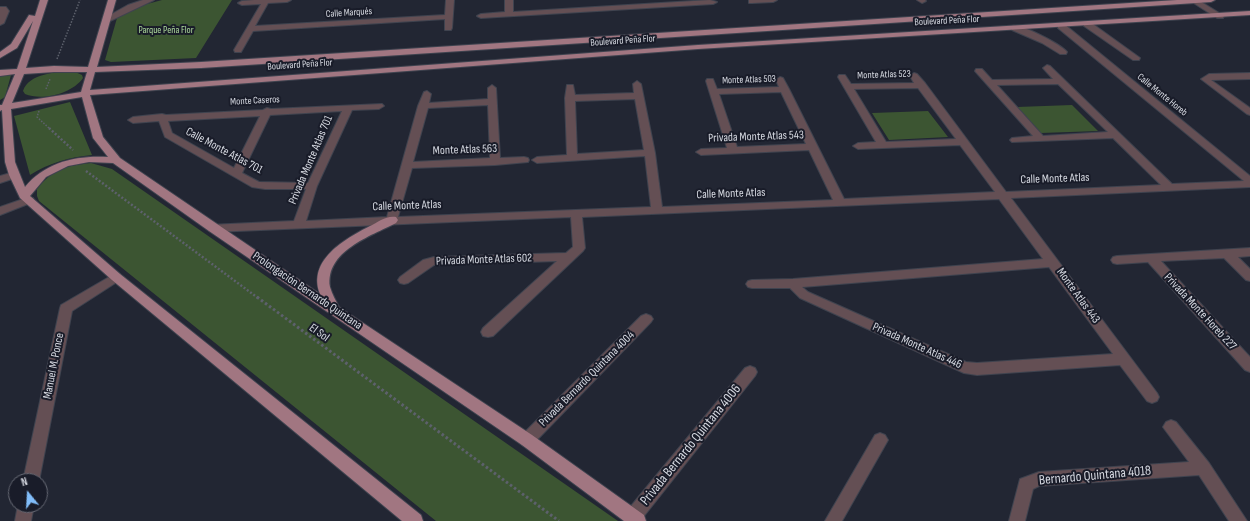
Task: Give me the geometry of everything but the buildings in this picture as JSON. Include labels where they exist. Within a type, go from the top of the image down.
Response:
[{"type":"main road","points":[[85,93],[112,0]]},
{"type":"main road","name":"Boulevard Peña Flor","points":[[0,73],[54,69],[92,70],[201,65],[1210,0]]},
{"type":"main road","points":[[0,56],[14,46],[25,31],[35,12],[42,4]]},
{"type":"main road","points":[[42,4],[21,71],[3,107],[10,162],[14,174],[27,198],[116,277],[415,521]]},
{"type":"main road","name":"Boulevard Peña Flor","points":[[3,107],[85,93],[698,47],[1061,26],[1250,13]]},
{"type":"main road","points":[[693,34],[698,47]]},
{"type":"main road","name":"Prolongación Bernardo Quintana","points":[[85,93],[98,138],[116,160],[213,228],[527,440],[635,519]]},
{"type":"main road","points":[[27,198],[35,181],[44,173],[78,160],[116,160]]},
{"type":"main road","points":[[0,164],[14,174]]},
{"type":"main road","points":[[334,309],[324,286],[324,267],[342,248],[363,234],[392,220]]},
{"type":"street","points":[[107,19],[131,7],[150,0]]},
{"type":"street","points":[[242,2],[287,0]]},
{"type":"street","points":[[448,28],[450,0]]},
{"type":"street","points":[[509,0],[509,14]]},
{"type":"street","points":[[757,10],[752,1],[773,0]]},
{"type":"street","points":[[1194,0],[1220,16]]},
{"type":"street","points":[[1206,0],[1231,15]]},
{"type":"street","points":[[238,50],[266,1]]},
{"type":"street","points":[[481,16],[690,2],[713,2]]},
{"type":"street","points":[[0,10],[3,9],[6,11],[0,21]]},
{"type":"street","name":"Calle Marqués","points":[[250,29],[448,17]]},
{"type":"street","points":[[1087,24],[1136,58]]},
{"type":"street","name":"Calle Monte Horeb","points":[[1061,26],[1250,182]]},
{"type":"street","points":[[1015,28],[1045,41],[1063,52]]},
{"type":"street","points":[[1047,68],[1170,188]]},
{"type":"street","points":[[979,71],[1041,139]]},
{"type":"street","name":"Monte Atlas 443","points":[[914,76],[1003,194],[1152,397]]},
{"type":"street","points":[[1250,76],[1209,77],[1205,79],[1250,112]]},
{"type":"street","points":[[842,77],[883,145]]},
{"type":"street","name":"Privada Monte Atlas 543","points":[[780,80],[840,203]]},
{"type":"street","points":[[710,81],[733,150]]},
{"type":"street","points":[[990,83],[1060,81]]},
{"type":"street","points":[[637,84],[650,153],[657,210]]},
{"type":"street","name":"Monte Atlas 523","points":[[848,87],[922,85]]},
{"type":"street","points":[[570,87],[572,158]]},
{"type":"street","points":[[492,88],[495,162]]},
{"type":"street","name":"Monte Atlas 503","points":[[714,92],[785,89]]},
{"type":"street","points":[[392,220],[427,94]]},
{"type":"street","points":[[570,98],[640,96]]},
{"type":"street","points":[[423,106],[492,102]]},
{"type":"street","name":"Monte Caseros","points":[[134,120],[267,111],[379,106]]},
{"type":"street","name":"Privada Monte Atlas 701","points":[[299,224],[312,186],[348,108]]},
{"type":"street","points":[[237,173],[267,111]]},
{"type":"street","name":"Calle Monte Atlas 701","points":[[162,117],[168,136],[237,173],[256,185],[312,186]]},
{"type":"street","points":[[1015,140],[1116,136]]},
{"type":"street","points":[[858,146],[964,142]]},
{"type":"street","name":"Privada Monte Atlas 543","points":[[701,152],[813,147]]},
{"type":"street","points":[[537,160],[650,153]]},
{"type":"street","name":"Monte Atlas 563","points":[[407,165],[524,160]]},
{"type":"street","points":[[0,180],[14,174]]},
{"type":"street","name":"Calle Monte Atlas","points":[[213,228],[840,203],[1003,194],[1170,188],[1250,182]]},
{"type":"street","points":[[0,211],[27,198]]},
{"type":"street","points":[[488,332],[578,248],[576,213]]},
{"type":"street","name":"Privada Monte Horeb 227","points":[[1117,260],[1250,252]]},
{"type":"street","points":[[1227,254],[1250,277]]},
{"type":"street","name":"Privada Monte Atlas 602","points":[[404,280],[427,263],[434,261],[569,257]]},
{"type":"street","name":"Privada Monte Horeb 227","points":[[1150,258],[1250,366]]},
{"type":"street","points":[[752,284],[793,283],[1053,262]]},
{"type":"street","name":"Manuel M. Ponce","points":[[33,473],[66,308],[116,277]]},
{"type":"street","name":"Privada Monte Atlas 446","points":[[793,283],[804,295],[964,368],[977,369],[1124,359]]},
{"type":"street","name":"Privada Bernardo Quintana 4004","points":[[527,440],[646,319]]},
{"type":"street","name":"Privada Bernardo Quintana 4006","points":[[635,519],[750,372]]},
{"type":"street","points":[[1171,427],[1203,468],[1239,521]]},
{"type":"street","points":[[833,521],[880,440]]},
{"type":"street","name":"Bernardo Quintana 4018","points":[[1016,521],[1026,484],[1039,478],[1203,468]]},
{"type":"path","name":"El Sol","points":[[78,160],[84,170],[559,521]]},
{"type":"green space","name":"Parque Peña Flor","points":[[162,0],[232,0],[196,58],[111,62],[105,60],[117,18],[136,7]]},
{"type":"green space","points":[[73,71],[82,75],[83,78],[78,84],[64,92],[56,95],[40,97],[25,94],[23,91],[31,80],[37,77],[52,73]]},
{"type":"green space","points":[[11,75],[5,97],[0,100],[0,76]]},
{"type":"green space","points":[[70,102],[92,155],[60,161],[30,175],[14,116]]},
{"type":"green space","points":[[1072,105],[1098,131],[1041,133],[1017,107]]},
{"type":"green space","points":[[928,111],[948,137],[889,140],[872,113]]},
{"type":"green space","points":[[91,163],[112,169],[618,521],[436,521],[39,201],[37,189],[54,173],[67,167]]}]
